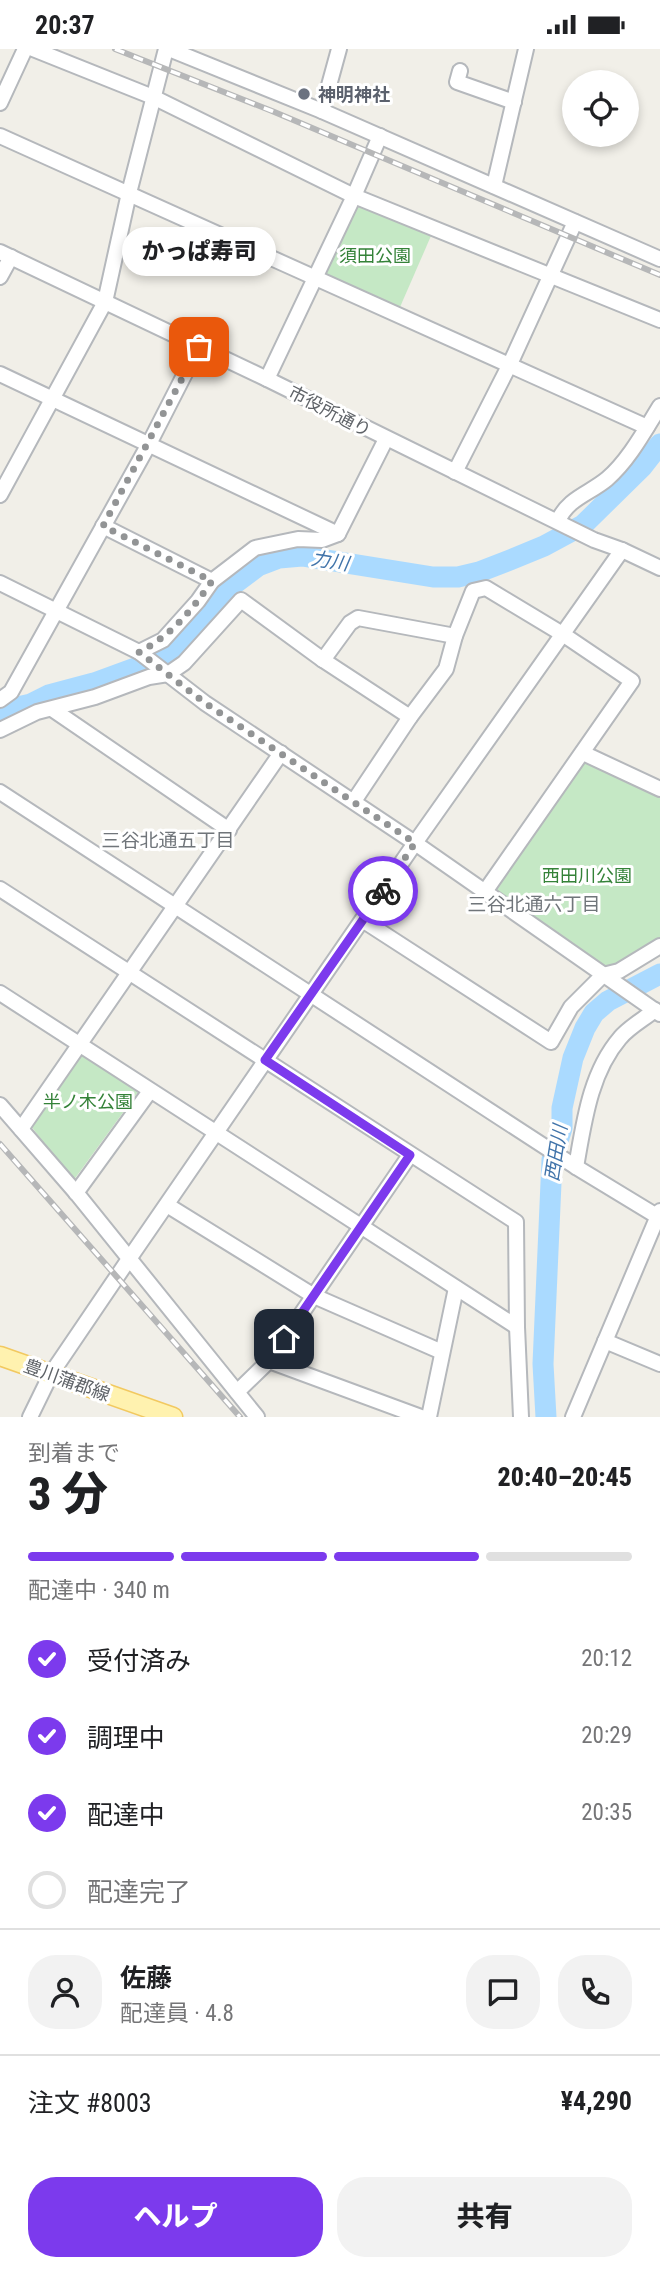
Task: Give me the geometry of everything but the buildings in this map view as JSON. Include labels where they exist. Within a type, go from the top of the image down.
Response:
[{"type":"main road","name":"豊川蒲郡線","points":[[0,1356],[173,1417]]},
{"type":"street","points":[[0,103],[25,49]]},
{"type":"street","points":[[33,49],[153,97],[354,196],[660,320]]},
{"type":"street","points":[[0,495],[105,302],[129,194],[167,49],[322,111],[660,259]]},
{"type":"street","points":[[322,111],[338,49]]},
{"type":"street","points":[[494,186],[526,49]]},
{"type":"street","points":[[460,71],[457,82],[514,102]]},
{"type":"street","points":[[0,136],[647,427]]},
{"type":"street","points":[[267,379],[380,136]]},
{"type":"street","points":[[455,473],[510,364],[575,222]]},
{"type":"street","points":[[0,277],[6,254]]},
{"type":"street","name":"市役所通り","points":[[6,254],[594,540],[622,549],[660,568]]},
{"type":"street","points":[[0,700],[11,692],[149,444],[199,347]]},
{"type":"street","points":[[0,374],[338,534]]},
{"type":"street","points":[[558,521],[564,508],[609,478],[660,406]]},
{"type":"street","points":[[141,653],[163,640],[212,581],[255,548],[298,538],[322,540],[338,534],[386,439]]},
{"type":"street","points":[[103,526],[212,581]]},
{"type":"street","points":[[30,1417],[51,1374],[129,1259],[364,921],[415,843],[622,549]]},
{"type":"street","points":[[0,583],[141,653],[205,703],[354,801],[658,1012],[621,1036],[601,1066],[589,1098],[573,1164]]},
{"type":"street","points":[[354,801],[446,669],[472,591],[486,588],[564,635],[632,681],[484,893]]},
{"type":"street","points":[[0,730],[28,716],[95,697],[184,663],[241,600],[323,660],[410,717]]},
{"type":"street","points":[[323,660],[349,623],[358,618],[455,636]]},
{"type":"street","points":[[52,709],[229,830]]},
{"type":"street","points":[[21,1129],[281,753]]},
{"type":"street","points":[[583,753],[660,789]]},
{"type":"street","points":[[0,792],[573,1164],[659,1215],[573,1417]]},
{"type":"street","points":[[0,908],[5,892],[516,1222],[521,1417]]},
{"type":"street","points":[[364,921],[551,1042],[571,1007],[606,977],[660,946]]},
{"type":"street","points":[[0,993],[517,1327]]},
{"type":"street","points":[[76,1193],[150,1091]]},
{"type":"street","points":[[0,1105],[76,1193],[257,1417]]},
{"type":"street","points":[[237,1392],[269,1361],[410,1155]]},
{"type":"street","points":[[167,1205],[314,1296],[442,1352]]},
{"type":"street","points":[[429,1417],[456,1288]]},
{"type":"street","points":[[605,1341],[660,1364]]},
{"type":"street","points":[[269,1361],[421,1417]]},
{"type":"green space","name":"須田公園","points":[[354,196],[434,229],[397,314],[316,276]]},
{"type":"green space","name":"西田川公園","points":[[583,753],[660,789],[660,946],[603,975],[484,893]]},
{"type":"green space","name":"半ノ木公園","points":[[79,1048],[138,1092],[73,1181],[31,1126]]},
{"type":"waterway","name":"力川","points":[[0,711],[31,704],[49,695],[94,683],[165,657],[181,645],[234,584],[258,566],[279,558],[302,556],[433,577],[458,577],[510,560],[583,525],[642,467],[660,444]]},
{"type":"waterway","name":"西田川","points":[[546,1417],[543,1364],[552,1160],[562,1128],[562,1108],[573,1058],[594,1013],[608,1001],[660,974]]},
{"type":"railway","points":[[115,49],[272,111],[660,275]]},
{"type":"railway","points":[[0,1144],[240,1417]]},
{"type":"way so far","points":[[199,347],[103,526],[212,581],[163,640],[139,652],[205,703],[415,843],[383,891]]},
{"type":"place","name":"神明神社","points":[[304,94]]},
{"type":"place","name":"かっぱ寿司","points":[[199,347]]},
{"type":"district","name":"三谷北通五丁目","points":[[168,840]]},
{"type":"district","name":"三谷北通六丁目","points":[[534,904]]},
{"type":"route","points":[[284,1339],[410,1155],[265,1060],[383,891]]}]
